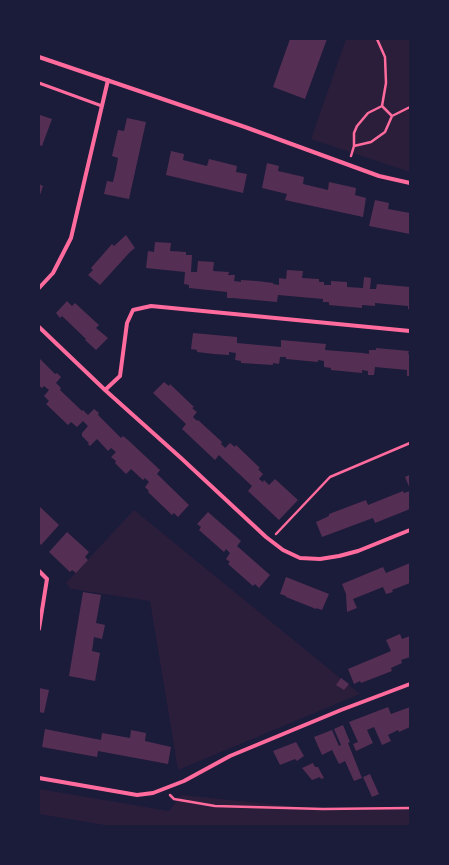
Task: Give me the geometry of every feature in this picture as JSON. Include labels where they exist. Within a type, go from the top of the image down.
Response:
[{"type":"street","points":[[39,57],[245,127],[379,176],[410,183]]},
{"type":"street","points":[[39,288],[53,273],[71,238],[108,80]]},
{"type":"street","points":[[105,390],[120,376],[127,323],[133,310],[151,306],[410,331]]},
{"type":"street","points":[[39,327],[105,390],[270,541],[283,550],[300,558],[320,559],[358,551],[410,530]]},
{"type":"street","points":[[39,571],[47,579],[39,629]]},
{"type":"street","points":[[39,778],[137,795],[153,793],[184,781],[230,756],[341,710],[410,684]]},
{"type":"lane","points":[[39,83],[102,106]]},
{"type":"path","points":[[377,39],[385,57],[386,83],[382,106]]},
{"type":"path","points":[[382,106],[392,116]]},
{"type":"path","points":[[382,106],[368,113],[357,126],[354,133],[354,146],[371,142],[385,132],[392,116],[410,107]]},
{"type":"path","points":[[270,541],[330,477],[410,443]]},
{"type":"path","points":[[164,790],[174,799],[215,806],[323,809],[410,808]]},
{"type":"shaded area","points":[[346,39],[410,39],[410,172],[311,139]]},
{"type":"shaded area","points":[[134,510],[360,694],[178,770],[150,601],[71,589],[66,583]]},
{"type":"shaded area","points":[[39,789],[169,811],[181,795],[308,808],[410,808],[410,826],[110,826],[39,814]]},
{"type":"building","points":[[290,39],[327,39],[305,99],[273,87]]},
{"type":"building","points":[[40,115],[52,119],[42,146],[39,145]]},
{"type":"building","points":[[127,118],[146,122],[129,199],[104,194],[107,181],[113,182],[116,169],[118,158],[112,156],[118,130],[124,131]]},
{"type":"building","points":[[171,151],[184,154],[183,160],[207,166],[209,159],[237,166],[236,172],[247,174],[243,193],[166,175]]},
{"type":"building","points":[[267,163],[279,166],[278,171],[304,177],[303,184],[328,190],[329,182],[356,188],[355,195],[366,198],[363,217],[285,200],[287,194],[262,188]]},
{"type":"building","points":[[39,184],[43,186],[39,198]]},
{"type":"building","points":[[375,200],[389,203],[388,209],[410,213],[410,234],[369,226]]},
{"type":"building","points":[[126,235],[135,248],[100,285],[88,275],[93,270],[91,268],[112,244],[114,246]]},
{"type":"building","points":[[155,242],[171,243],[170,251],[186,252],[186,255],[192,255],[191,272],[197,272],[198,261],[214,262],[213,271],[229,272],[228,275],[235,275],[234,281],[257,281],[279,285],[279,278],[286,279],[287,270],[303,271],[302,278],[319,279],[319,282],[324,282],[324,285],[331,285],[331,281],[347,282],[347,287],[363,288],[364,277],[371,278],[370,289],[376,289],[377,284],[410,287],[410,310],[408,309],[408,306],[375,303],[375,306],[362,305],[362,308],[329,305],[329,302],[323,302],[323,299],[278,295],[277,302],[227,298],[227,292],[189,288],[189,285],[184,284],[185,272],[146,268],[148,251],[154,252]]},
{"type":"building","points":[[67,301],[72,306],[75,303],[99,325],[96,328],[108,338],[96,350],[62,316],[60,318],[56,313]]},
{"type":"building","points":[[193,333],[237,337],[237,343],[281,347],[281,340],[326,344],[325,350],[369,354],[369,350],[376,350],[376,348],[409,351],[410,376],[407,376],[407,370],[375,367],[374,375],[368,375],[368,371],[362,370],[362,373],[331,370],[331,368],[324,367],[324,361],[318,360],[318,362],[286,359],[286,357],[280,357],[279,364],[273,363],[273,365],[241,363],[241,361],[235,360],[236,353],[229,352],[229,355],[214,354],[197,352],[197,350],[191,349]]},
{"type":"building","points":[[39,358],[55,374],[57,373],[61,377],[56,383],[61,388],[60,390],[82,411],[83,410],[88,415],[94,409],[121,438],[123,436],[128,440],[160,470],[157,474],[189,505],[178,517],[174,513],[172,515],[148,492],[149,491],[145,487],[149,482],[145,478],[143,480],[131,469],[126,474],[115,463],[116,461],[111,457],[116,452],[111,448],[108,451],[97,439],[90,446],[88,444],[89,443],[82,436],[82,433],[88,426],[83,421],[77,427],[71,422],[68,425],[46,404],[49,401],[44,396],[49,390],[44,386],[42,388],[39,386]]},
{"type":"building","points":[[164,382],[169,386],[170,384],[194,407],[192,408],[197,412],[193,417],[222,442],[221,444],[225,448],[230,443],[235,447],[236,445],[260,468],[258,469],[263,474],[259,479],[263,482],[264,480],[269,485],[275,479],[298,500],[279,520],[248,491],[252,486],[219,455],[215,460],[182,429],[186,424],[153,393]]},
{"type":"building","points":[[410,476],[410,489],[405,477]]},
{"type":"building","points":[[403,491],[404,493],[410,491],[410,509],[375,523],[373,518],[322,537],[316,522],[329,516],[329,514],[366,500],[368,505]]},
{"type":"building","points":[[39,506],[59,525],[41,545],[39,543]]},
{"type":"building","points":[[208,512],[241,541],[237,546],[270,575],[259,588],[255,584],[253,586],[228,564],[230,562],[226,559],[230,553],[226,549],[224,552],[199,530],[201,527],[197,524]]},
{"type":"building","points":[[67,532],[89,552],[85,557],[88,560],[76,573],[72,570],[70,572],[49,552]]},
{"type":"building","points":[[410,563],[410,583],[386,594],[383,587],[353,599],[357,608],[347,612],[346,594],[342,584],[383,567],[386,573]]},
{"type":"building","points":[[286,577],[329,594],[322,610],[316,609],[280,594]]},
{"type":"building","points":[[83,592],[101,595],[96,623],[105,625],[102,639],[94,637],[92,651],[100,653],[95,681],[69,676]]},
{"type":"building","points":[[400,634],[402,639],[410,636],[410,657],[401,660],[402,663],[391,668],[392,671],[361,683],[360,681],[354,684],[348,669],[391,651],[386,640]]},
{"type":"building","points":[[341,678],[349,684],[344,690],[336,685]]},
{"type":"building","points":[[39,688],[49,690],[44,713],[39,712]]},
{"type":"building","points":[[388,707],[391,714],[410,707],[410,727],[399,732],[398,730],[388,735],[391,741],[382,745],[374,727],[367,730],[373,743],[356,751],[353,744],[358,742],[349,722]]},
{"type":"building","points":[[343,725],[350,742],[348,743],[362,778],[354,781],[345,761],[339,764],[332,750],[322,755],[314,737],[332,730],[339,746],[341,745],[334,729]]},
{"type":"building","points":[[45,729],[101,740],[102,733],[130,738],[131,730],[146,733],[145,741],[171,747],[168,764],[98,751],[97,757],[42,747]]},
{"type":"building","points":[[296,742],[304,756],[297,761],[295,759],[280,765],[273,751]]},
{"type":"building","points":[[313,763],[315,767],[318,767],[324,778],[321,779],[320,777],[312,780],[302,768]]},
{"type":"building","points":[[370,774],[379,794],[372,797],[363,777]]}]
